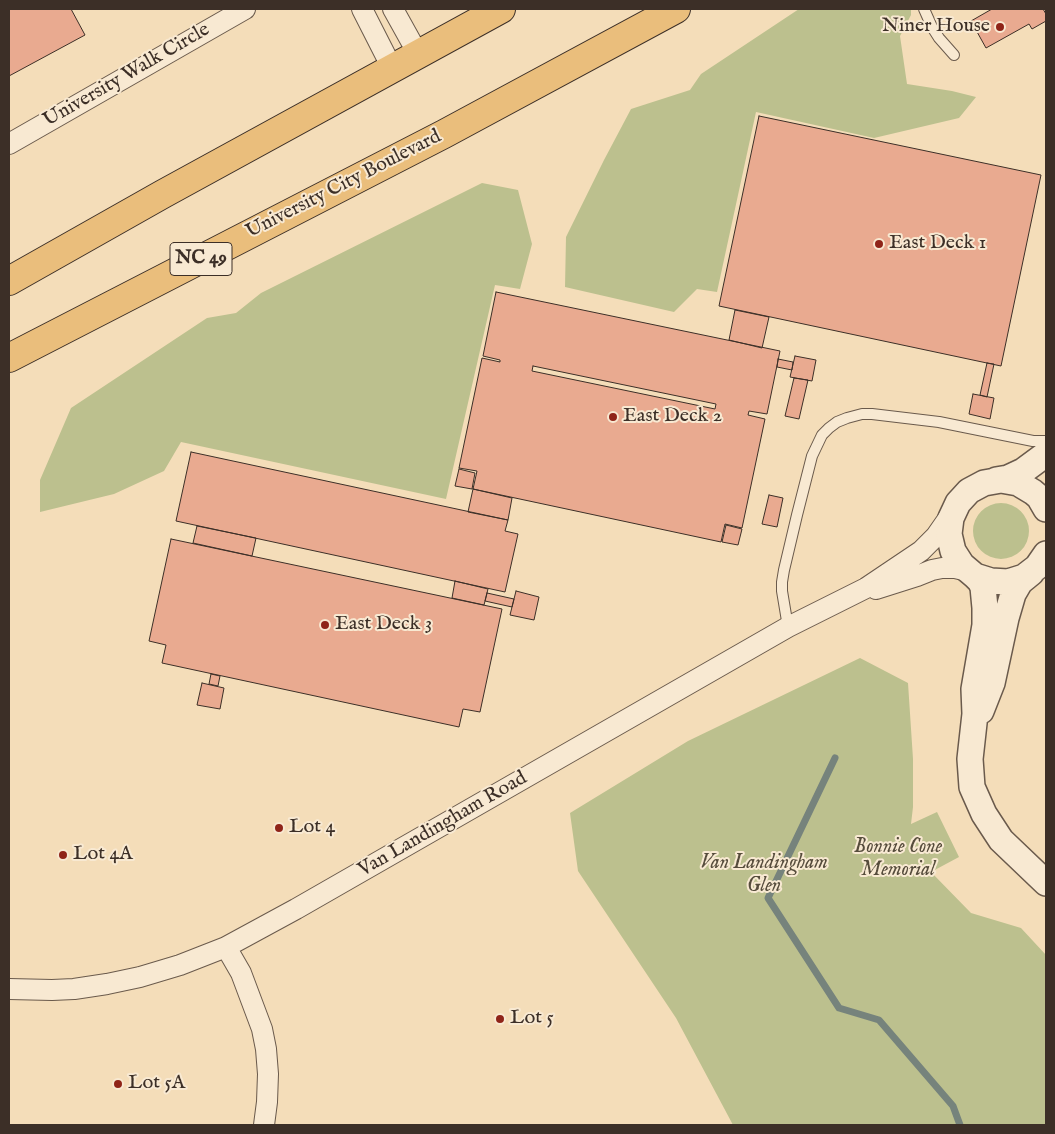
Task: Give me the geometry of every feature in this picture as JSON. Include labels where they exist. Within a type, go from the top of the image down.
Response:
[{"type":"main road","points":[[9,280],[162,194],[501,9]]},
{"type":"main road","name":"University City Boulevard","points":[[9,358],[444,134],[676,9]]},
{"type":"street","name":"University Walk Circle","points":[[9,144],[245,9]]},
{"type":"street","points":[[362,9],[392,68]]},
{"type":"street","points":[[393,9],[418,54]]},
{"type":"street","points":[[1046,454],[1024,471],[1008,478],[984,483],[969,491],[963,496],[954,510],[949,526],[951,543],[957,558],[983,587],[985,625],[974,689],[975,708],[970,760],[972,787],[984,814],[1001,840],[1046,883]]},
{"type":"street","points":[[993,481],[1010,481],[1025,487],[1039,497],[1046,509]]},
{"type":"street","name":"Van Landingham Road","points":[[9,989],[74,989],[108,984],[180,966],[226,947],[296,909],[788,627],[855,594],[921,551],[936,536],[954,510]]},
{"type":"street","points":[[971,573],[982,579],[999,582],[1016,580],[1039,563]]},
{"type":"street","points":[[973,738],[992,683],[1013,594],[1020,582],[1039,563]]},
{"type":"street","name":"Van Landingham Road","points":[[855,594],[942,568],[955,568],[971,573]]},
{"type":"street","points":[[226,947],[241,973],[262,1029],[268,1074],[264,1125]]},
{"type":"lane","points":[[924,9],[939,38],[954,55]]},
{"type":"lane","points":[[788,627],[782,582],[796,515],[817,444],[822,435],[837,422],[862,414],[880,415],[939,422],[1033,441],[1046,441]]},
{"type":"green space","points":[[799,9],[911,9],[911,15],[900,36],[907,84],[976,97],[959,118],[874,138],[756,112],[717,292],[697,289],[674,312],[565,287],[566,237],[631,109],[690,90],[701,74]]},
{"type":"green space","points":[[482,183],[518,190],[532,244],[520,289],[495,285],[446,499],[181,442],[164,471],[114,494],[40,512],[40,480],[71,408],[207,318],[236,313],[261,293]]},
{"type":"green space","points":[[1001,503],[1012,505],[1021,511],[1027,520],[1029,531],[1027,542],[1021,551],[1012,557],[1001,559],[990,557],[981,551],[975,542],[973,531],[975,520],[981,511],[990,505]]},
{"type":"green space","name":"Van Landingham Glen","points":[[860,658],[908,683],[913,759],[911,824],[937,812],[959,857],[931,872],[971,913],[1021,928],[1046,955],[1046,1125],[733,1125],[676,1018],[578,871],[570,813],[688,741]]},
{"type":"building","points":[[9,9],[71,9],[85,35],[9,76]]},
{"type":"building","name":"Niner House","points":[[992,9],[1043,9],[1046,14],[1046,21],[1032,29],[1029,24],[986,48],[971,21]]},
{"type":"building","name":"East Deck 1","points":[[759,116],[1041,175],[1001,366],[719,306]]},
{"type":"building","name":"East Deck 2","points":[[496,292],[780,351],[767,414],[749,411],[748,415],[765,419],[742,528],[725,524],[721,542],[473,489],[477,471],[459,468],[482,358],[500,362],[500,360],[483,356]],"holes":[[[533,366],[716,404],[715,409],[532,371]]]},
{"type":"building","points":[[735,310],[769,317],[762,348],[729,340]]},
{"type":"building","points":[[795,356],[816,360],[812,381],[790,377]]},
{"type":"building","points":[[778,359],[793,362],[792,370],[777,367]]},
{"type":"building","points":[[987,363],[994,364],[987,397],[980,395]]},
{"type":"building","points":[[794,378],[808,380],[799,419],[785,416]]},
{"type":"building","points":[[973,394],[994,398],[990,419],[969,414]]},
{"type":"building","name":"East Deck 3","points":[[191,452],[508,520],[505,531],[518,534],[505,592],[176,521]]},
{"type":"building","points":[[459,469],[475,473],[472,489],[455,486]]},
{"type":"building","points":[[473,489],[512,498],[508,520],[468,512]]},
{"type":"building","points":[[769,495],[783,498],[777,527],[762,524]]},
{"type":"building","points":[[726,525],[742,529],[738,545],[722,542]]},
{"type":"building","points":[[197,526],[256,538],[252,556],[193,543]]},
{"type":"building","name":"East Deck 3","points":[[171,539],[502,609],[480,712],[463,709],[459,727],[162,663],[166,645],[149,641]]},
{"type":"building","points":[[455,581],[488,589],[484,605],[452,598]]},
{"type":"building","points":[[516,591],[539,597],[534,620],[510,615]]},
{"type":"building","points":[[487,593],[514,599],[512,607],[485,601]]},
{"type":"building","points":[[211,674],[220,676],[218,686],[209,684]]},
{"type":"building","points":[[202,683],[224,688],[220,709],[197,705]]},
{"type":"waterway","points":[[835,758],[768,898],[839,1008],[879,1020],[953,1106],[960,1125]]},
{"type":"place","name":"Niner House","points":[[1000,27]]},
{"type":"place","name":"East Deck 1","points":[[879,244]]},
{"type":"place","name":"East Deck 2","points":[[613,417]]},
{"type":"place","name":"East Deck 3","points":[[325,625]]},
{"type":"place","name":"Lot 4","points":[[279,828]]},
{"type":"place","name":"Lot 4A","points":[[63,855]]},
{"type":"place","name":"Lot 5","points":[[500,1019]]},
{"type":"place","name":"Lot 5A","points":[[118,1084]]},
{"type":"park label","name":"Bonnie Cone Memorial","points":[[898,860]]}]
